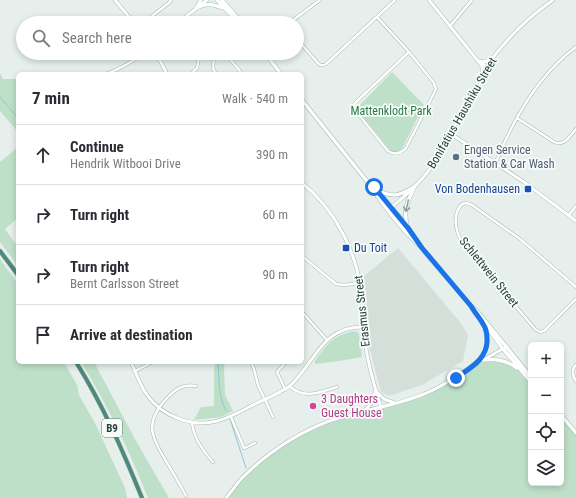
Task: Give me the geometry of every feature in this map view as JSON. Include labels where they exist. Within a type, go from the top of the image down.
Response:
[{"type":"highway","points":[[0,251],[16,272]]},
{"type":"highway","name":"B9","points":[[77,364],[107,417],[127,460],[142,498]]},
{"type":"main road","points":[[196,8],[201,0]]},
{"type":"main road","points":[[217,0],[232,16]]},
{"type":"main road","points":[[222,0],[235,16]]},
{"type":"main road","points":[[196,8],[207,4],[216,5],[225,9]]},
{"type":"main road","points":[[270,60],[279,72]]},
{"type":"main road","points":[[304,102],[414,240],[477,311],[528,378]]},
{"type":"main road","points":[[370,185],[389,194],[398,195],[415,186]]},
{"type":"main road","points":[[408,228],[405,216],[407,202],[415,186]]},
{"type":"main road","points":[[376,189],[389,209],[408,228],[422,248]]},
{"type":"main road","points":[[471,306],[474,313],[484,325],[528,374]]},
{"type":"main road","points":[[476,364],[487,348],[487,336],[484,325]]},
{"type":"main road","points":[[483,360],[502,360],[512,364],[523,372]]},
{"type":"main road","points":[[564,419],[576,433]]},
{"type":"street","points":[[115,0],[128,16]]},
{"type":"street","points":[[152,16],[171,0]]},
{"type":"street","points":[[186,16],[207,0]]},
{"type":"street","points":[[298,16],[320,0]]},
{"type":"street","points":[[304,47],[320,65],[323,66],[395,0]]},
{"type":"street","points":[[429,0],[482,66],[482,73]]},
{"type":"street","points":[[450,26],[472,0]]},
{"type":"street","name":"Bonifatius Haushiku Street","points":[[389,209],[408,194],[430,169],[451,134],[482,73],[493,58],[509,38],[530,17],[553,0]]},
{"type":"street","points":[[377,18],[409,52],[434,83],[436,89],[406,148],[400,153],[394,154],[388,151],[355,110],[354,106],[355,103],[409,52]]},
{"type":"street","points":[[496,162],[516,118],[541,82],[560,60],[576,47]]},
{"type":"street","points":[[478,61],[484,62],[493,58]]},
{"type":"street","points":[[111,72],[134,60]]},
{"type":"street","points":[[160,60],[166,72]]},
{"type":"street","points":[[193,72],[198,68],[199,60]]},
{"type":"street","points":[[214,60],[213,71],[214,72]]},
{"type":"street","points":[[231,60],[240,72]]},
{"type":"street","points":[[478,61],[487,66]]},
{"type":"street","points":[[516,118],[558,144],[562,144],[576,129]]},
{"type":"street","points":[[451,134],[496,162],[576,221]]},
{"type":"street","name":"Erasmus Street","points":[[304,185],[321,200],[330,212],[341,230],[353,257],[360,283],[367,355],[381,408]]},
{"type":"street","name":"Schlettwein Street","points":[[576,287],[520,239],[472,205],[463,203],[459,207],[456,229],[466,248],[535,329],[540,332],[544,331],[576,299]]},
{"type":"street","points":[[569,215],[576,206]]},
{"type":"street","points":[[304,258],[336,284],[344,285],[360,283]]},
{"type":"street","points":[[304,314],[327,340]]},
{"type":"street","points":[[132,364],[147,394],[159,408],[183,420],[208,423],[216,422],[290,386],[327,340],[338,332],[356,327],[364,328]]},
{"type":"street","points":[[226,498],[242,478],[256,465],[291,440],[311,429],[341,417],[396,404],[425,394],[436,389],[504,348]]},
{"type":"street","points":[[136,371],[149,364]]},
{"type":"street","points":[[252,364],[258,385],[273,417]]},
{"type":"street","points":[[284,364],[278,372],[285,389]]},
{"type":"street","points":[[576,365],[573,367],[572,371],[572,374],[576,380]]},
{"type":"street","points":[[186,496],[154,441],[152,426],[153,420],[159,408],[171,394],[181,387],[189,385],[196,386]]},
{"type":"street","points":[[290,386],[296,391],[312,395],[337,387]]},
{"type":"street","points":[[376,390],[384,399],[396,404]]},
{"type":"street","points":[[362,412],[371,404],[375,397],[376,390]]},
{"type":"street","points":[[231,416],[244,448],[255,443]]},
{"type":"street","points":[[192,422],[195,436],[204,452],[214,462]]},
{"type":"shaded area","points":[[398,248],[460,322],[468,335],[463,361],[422,385],[389,396],[381,392],[369,346],[366,293],[363,277]]},
{"type":"green space","name":"Mattenklodt Park","points":[[392,72],[424,105],[400,153],[392,152],[390,150],[358,111],[358,107]]},
{"type":"green space","points":[[0,73],[3,79],[16,79],[16,130],[0,111]]},
{"type":"green space","points":[[16,149],[16,220],[5,229],[16,244],[16,263],[0,242],[0,162]]},
{"type":"green space","points":[[0,259],[16,281],[16,364],[65,364],[77,385],[79,395],[95,423],[125,488],[127,498],[0,498]]},
{"type":"green space","points":[[354,331],[359,334],[362,357],[316,364],[314,362],[330,342],[346,333]]},
{"type":"green space","points":[[483,360],[507,361],[523,372],[528,378],[528,486],[564,486],[564,419],[576,433],[576,498],[226,498],[242,478],[256,465],[291,440],[325,423],[425,394]]},
{"type":"green space","points":[[82,364],[95,364],[136,441],[169,498],[148,498],[118,428]]},
{"type":"green space","points":[[215,364],[225,364],[225,395],[233,411],[221,417],[194,420],[201,407],[214,406]]},
{"type":"waterway","points":[[0,97],[16,116]]},
{"type":"waterway","points":[[218,364],[220,393],[226,411]]},
{"type":"waterway","points":[[230,419],[246,468]]},
{"type":"place","name":"Engen Service Station & Car Wash","points":[[456,157]]},
{"type":"place","name":"Von Bodenhausen","points":[[528,189]]},
{"type":"place","name":"Du Toit","points":[[346,248]]},
{"type":"place","name":"3 Daughters Guest House","points":[[313,406]]},
{"type":"route","points":[[374,187],[408,228],[422,248],[471,306],[474,313],[484,325],[487,336],[486,351],[476,364],[456,378]]}]
